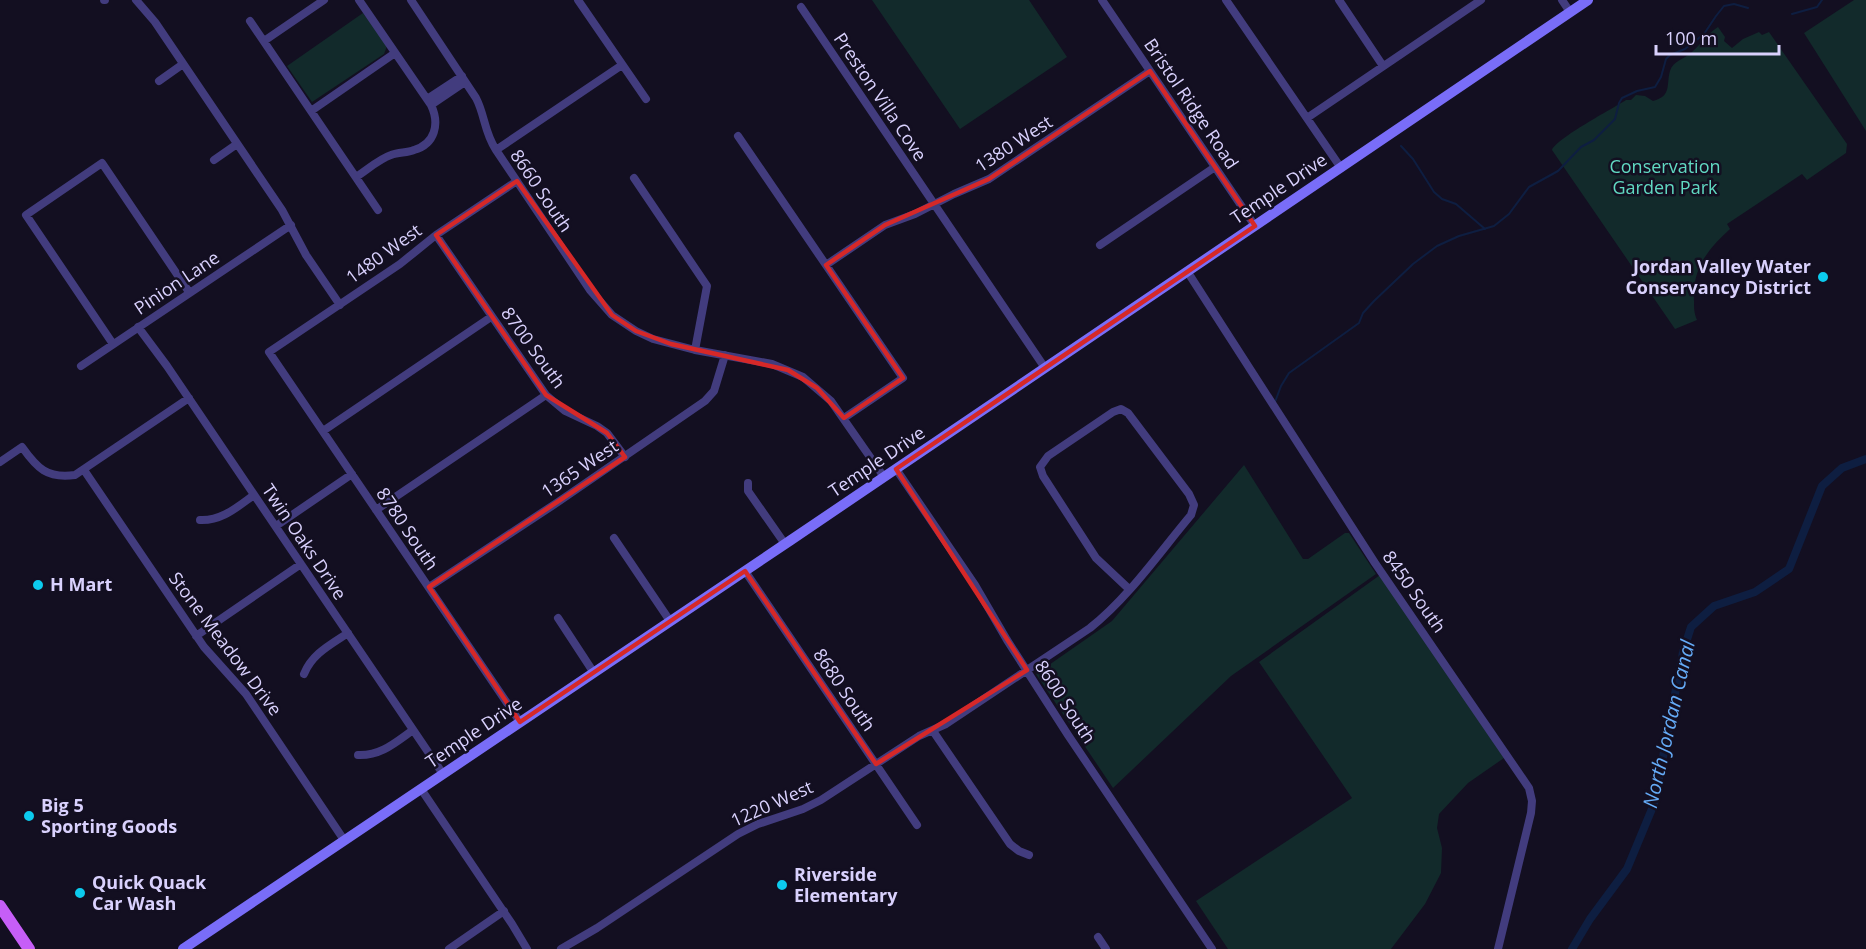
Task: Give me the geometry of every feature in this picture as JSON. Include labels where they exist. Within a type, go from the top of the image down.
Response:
[{"type":"main road","points":[[0,906],[28,949]]},
{"type":"street","points":[[136,0],[155,22],[237,144],[291,225],[306,255],[340,305]]},
{"type":"street","points":[[264,41],[324,0]]},
{"type":"street","points":[[356,177],[390,155],[410,152],[427,144],[436,129],[436,120],[429,102],[359,0]]},
{"type":"street","name":"8660 South","points":[[411,0],[480,105],[488,138],[590,290],[612,315],[653,339],[695,350],[772,364],[803,377],[831,401],[884,477]]},
{"type":"street","points":[[578,0],[646,99]]},
{"type":"street","name":"Bristol Ridge Road","points":[[1102,0],[1255,226]]},
{"type":"street","points":[[1226,0],[1341,168]]},
{"type":"street","points":[[1339,0],[1383,66]]},
{"type":"street","points":[[1307,118],[1480,0]]},
{"type":"street","points":[[1562,0],[1570,12]]},
{"type":"street","name":"Temple Drive","points":[[183,949],[1588,0]]},
{"type":"street","name":"Preston Villa Cove","points":[[801,7],[1045,368]]},
{"type":"street","points":[[250,21],[378,210]]},
{"type":"street","points":[[311,111],[395,53]]},
{"type":"street","points":[[159,81],[183,64]]},
{"type":"street","points":[[496,150],[622,65]]},
{"type":"street","name":"1380 West","points":[[825,265],[885,225],[915,214],[989,179],[1150,71]]},
{"type":"street","points":[[429,102],[464,79]]},
{"type":"street","points":[[738,136],[903,378],[844,418]]},
{"type":"street","points":[[214,160],[237,144]]},
{"type":"street","points":[[113,344],[26,215],[102,163],[189,292]]},
{"type":"street","points":[[1100,245],[1215,167]]},
{"type":"street","points":[[634,178],[707,286],[695,350]]},
{"type":"street","name":"1480 West","points":[[269,352],[400,264],[436,236],[517,181]]},
{"type":"street","name":"Pinion Lane","points":[[81,366],[291,225]]},
{"type":"street","name":"8700 South","points":[[436,236],[546,395],[565,411],[597,426],[607,434],[625,457]]},
{"type":"street","name":"8450 South","points":[[1187,272],[1368,553],[1529,788],[1531,813],[1498,949]]},
{"type":"street","points":[[323,431],[491,317]]},
{"type":"street","name":"Twin Oaks Drive","points":[[138,327],[189,398],[443,774]]},
{"type":"street","name":"8780 South","points":[[269,352],[520,722]]},
{"type":"street","name":"1365 West","points":[[429,587],[705,401],[714,391],[725,355]]},
{"type":"street","points":[[376,510],[546,395]]},
{"type":"street","points":[[0,462],[22,447],[41,470],[54,475],[75,475],[189,398]]},
{"type":"street","name":"1220 West","points":[[561,949],[597,928],[738,834],[758,824],[804,809],[821,800],[919,736],[933,731],[1098,621],[1129,590],[1191,515],[1194,505],[1189,494],[1128,413],[1121,409],[1113,412],[1048,456],[1041,464],[1043,476],[1096,558],[1129,590]]},
{"type":"street","name":"8600 South","points":[[896,469],[975,585],[1027,670],[1212,949]]},
{"type":"street","name":"Stone Meadow Drive","points":[[84,470],[196,636],[213,659],[246,694],[344,840]]},
{"type":"street","points":[[276,526],[352,474]]},
{"type":"street","points":[[748,483],[748,491],[785,544]]},
{"type":"street","points":[[200,520],[211,521],[221,518],[254,495]]},
{"type":"street","points":[[614,538],[670,621]]},
{"type":"street","points":[[196,636],[301,564]]},
{"type":"street","name":"8680 South","points":[[745,571],[917,825]]},
{"type":"street","points":[[558,618],[594,672]]},
{"type":"street","points":[[304,674],[308,663],[317,654],[348,633]]},
{"type":"street","points":[[358,755],[370,756],[381,752],[413,730]]},
{"type":"street","points":[[933,731],[1010,844],[1018,851],[1029,855]]},
{"type":"street","points":[[421,789],[504,911],[527,949]]},
{"type":"street","points":[[449,949],[504,911]]},
{"type":"street","points":[[1098,937],[1106,949]]},
{"type":"highlighted area","points":[[1150,71],[1255,226],[896,469],[1027,670],[876,764],[745,571],[520,722],[429,587],[625,457],[607,433],[546,395],[436,235],[517,181],[612,315],[636,331],[671,344],[788,370],[817,388],[844,418],[903,378],[826,265],[885,225],[989,179]]},
{"type":"green space","points":[[872,0],[1029,0],[1067,57],[960,129]]},
{"type":"green space","points":[[1854,0],[1866,0],[1866,131],[1804,33]]},
{"type":"green space","points":[[363,13],[387,46],[384,54],[312,102],[287,66]]},
{"type":"green space","name":"Conservation Garden Park","points":[[1718,27],[1725,37],[1724,41],[1732,48],[1743,39],[1759,32],[1762,35],[1769,32],[1847,144],[1846,153],[1807,180],[1802,174],[1727,224],[1730,229],[1714,245],[1698,270],[1694,290],[1694,310],[1697,320],[1675,329],[1552,150],[1574,131],[1626,100],[1631,100],[1636,95],[1645,96],[1653,101],[1659,99],[1666,93],[1670,71],[1674,65],[1691,53]]},
{"type":"green space","points":[[1244,465],[1303,559],[1308,559],[1345,533],[1349,533],[1376,574],[1231,676],[1113,788],[1036,674],[1112,621]]},
{"type":"green space","points":[[1380,575],[1504,758],[1468,783],[1439,814],[1437,828],[1442,848],[1441,873],[1425,904],[1391,949],[1228,949],[1196,901],[1352,798],[1259,662]]},
{"type":"waterway","points":[[1792,14],[1817,7],[1822,0]]},
{"type":"waterway","points":[[1275,402],[1289,373],[1359,323],[1363,313],[1413,264],[1437,246],[1459,236],[1494,226],[1509,214],[1529,187],[1558,171],[1581,147],[1594,140],[1615,119],[1622,98],[1637,91],[1655,87],[1661,77],[1666,59],[1685,49],[1704,34],[1724,6],[1734,4],[1748,8]]},
{"type":"waterway","points":[[1401,146],[1413,159],[1434,192],[1442,199],[1456,204],[1485,229]]},
{"type":"waterway","name":"North Jordan Canal","points":[[1572,949],[1590,919],[1627,869],[1654,804],[1683,652],[1691,627],[1714,606],[1755,592],[1789,569],[1822,486],[1842,468],[1866,459]]},
{"type":"place","name":"Jordan Valley Water Conservancy District","points":[[1823,277]]},
{"type":"place","name":"H Mart","points":[[38,585]]},
{"type":"place","name":"Big 5 Sporting Goods","points":[[29,816]]},
{"type":"place","name":"Riverside Elementary","points":[[782,885]]},
{"type":"place","name":"Quick Quack Car Wash","points":[[80,893]]}]
